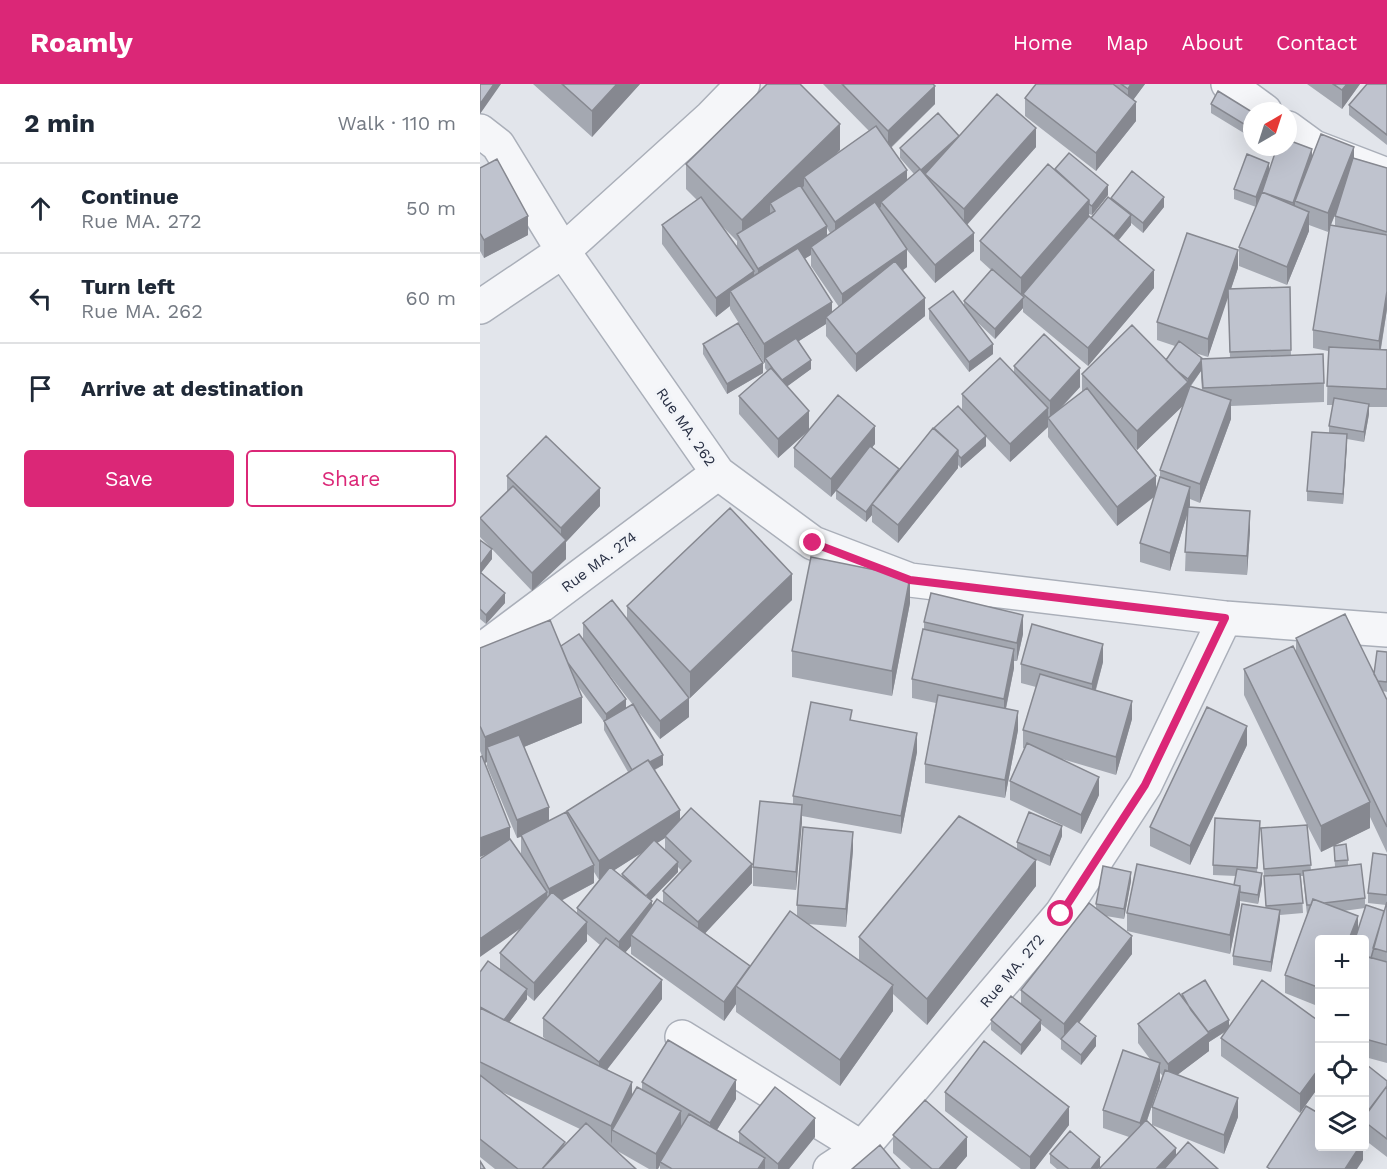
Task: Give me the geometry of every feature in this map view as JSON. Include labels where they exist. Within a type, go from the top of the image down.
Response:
[{"type":"street","points":[[480,307],[562,251],[711,117],[743,84]]},
{"type":"street","points":[[1228,84],[1253,102]]},
{"type":"street","name":"Rue MA. 262","points":[[480,131],[498,145],[562,251],[718,473],[813,543],[910,580],[1225,618],[1387,630]]},
{"type":"street","points":[[1297,135],[1314,147],[1387,175]]},
{"type":"street","name":"Rue MA. 274","points":[[480,651],[718,473]]},
{"type":"street","name":"Rue MA. 272","points":[[830,1169],[862,1148],[1061,914],[1145,785],[1225,618]]},
{"type":"street","points":[[682,1037],[862,1148]]},
{"type":"building","points":[[480,84],[494,84],[480,104]]},
{"type":"building","points":[[562,84],[617,84],[592,111]]},
{"type":"building","points":[[767,84],[800,84],[840,124],[742,220],[686,164]]},
{"type":"building","points":[[842,84],[933,84],[935,86],[888,131]]},
{"type":"building","points":[[1036,84],[1113,84],[1136,102],[1096,153],[1025,98]]},
{"type":"building","points":[[1121,84],[1131,84],[1128,89]]},
{"type":"building","points":[[1333,84],[1347,84],[1342,90]]},
{"type":"building","points":[[1367,84],[1387,84],[1387,135],[1349,105]]},
{"type":"building","points":[[1218,91],[1243,106],[1243,124],[1211,104]]},
{"type":"building","points":[[997,94],[1036,128],[964,209],[925,174]]},
{"type":"building","points":[[938,113],[959,136],[921,170],[900,148]]},
{"type":"building","points":[[876,126],[907,170],[835,222],[804,177]]},
{"type":"building","points":[[1321,134],[1354,147],[1328,213],[1295,201]]},
{"type":"building","points":[[1297,143],[1312,149],[1293,203],[1262,192],[1274,156],[1297,156]]},
{"type":"building","points":[[1069,153],[1108,185],[1092,206],[1089,200],[1055,169]]},
{"type":"building","points":[[1246,156],[1269,163],[1256,197],[1234,189]]},
{"type":"building","points":[[1353,158],[1387,168],[1387,232],[1335,216]]},
{"type":"building","points":[[497,159],[528,216],[484,240],[480,233],[480,168]]},
{"type":"building","points":[[1048,164],[1089,200],[1021,278],[980,241]]},
{"type":"building","points":[[920,169],[974,233],[935,265],[881,202]]},
{"type":"building","points":[[1132,171],[1164,197],[1143,223],[1111,198]]},
{"type":"building","points":[[800,185],[827,226],[758,269],[737,234],[775,211],[770,203]]},
{"type":"building","points":[[1262,192],[1309,212],[1287,267],[1239,247]]},
{"type":"building","points":[[701,197],[754,271],[716,298],[662,225]]},
{"type":"building","points":[[1108,197],[1131,215],[1114,236],[1091,218]]},
{"type":"building","points":[[875,202],[907,249],[842,294],[811,247]]},
{"type":"building","points":[[1089,216],[1154,270],[1088,348],[1023,294]]},
{"type":"building","points":[[1330,225],[1387,235],[1387,291],[1379,341],[1313,330]]},
{"type":"building","points":[[1187,233],[1238,250],[1208,339],[1157,322]]},
{"type":"building","points":[[798,248],[832,302],[764,344],[730,291]]},
{"type":"building","points":[[895,261],[925,298],[856,354],[826,317]]},
{"type":"building","points":[[992,269],[1024,297],[995,329],[964,301]]},
{"type":"building","points":[[1290,287],[1291,350],[1230,352],[1228,289]]},
{"type":"building","points":[[953,291],[993,344],[969,362],[929,309]]},
{"type":"building","points":[[738,323],[763,363],[727,384],[703,344]]},
{"type":"building","points":[[1132,325],[1188,382],[1137,431],[1082,374]]},
{"type":"building","points":[[1044,334],[1080,368],[1050,401],[1014,366]]},
{"type":"building","points":[[796,338],[811,360],[782,380],[765,358]]},
{"type":"building","points":[[1179,341],[1203,359],[1188,379],[1166,360]]},
{"type":"building","points":[[1329,347],[1387,350],[1387,389],[1327,386]]},
{"type":"building","points":[[1323,354],[1324,383],[1203,388],[1201,359]]},
{"type":"building","points":[[1000,358],[1048,408],[1010,444],[962,394]]},
{"type":"building","points":[[771,368],[809,411],[778,439],[739,396]]},
{"type":"building","points":[[1190,386],[1231,400],[1200,484],[1160,470]]},
{"type":"building","points":[[1087,388],[1156,476],[1117,507],[1048,418]]},
{"type":"building","points":[[838,395],[875,426],[831,479],[794,448]]},
{"type":"building","points":[[1334,398],[1369,404],[1364,432],[1329,426]]},
{"type":"building","points":[[958,406],[986,436],[961,458],[958,450],[934,428]]},
{"type":"building","points":[[933,428],[958,450],[898,525],[872,504]]},
{"type":"building","points":[[1312,432],[1347,434],[1343,494],[1307,491]]},
{"type":"building","points":[[546,436],[600,488],[561,528],[507,476]]},
{"type":"building","points":[[870,446],[899,469],[866,512],[836,490]]},
{"type":"building","points":[[1160,477],[1190,487],[1170,553],[1140,543]]},
{"type":"building","points":[[513,486],[566,540],[532,573],[480,518]]},
{"type":"building","points":[[1188,507],[1250,511],[1247,556],[1185,552]]},
{"type":"building","points":[[730,508],[792,574],[690,672],[627,606]]},
{"type":"building","points":[[480,540],[492,549],[480,565]]},
{"type":"building","points":[[811,557],[910,577],[892,671],[792,651]]},
{"type":"building","points":[[480,572],[505,593],[486,615],[480,609]]},
{"type":"building","points":[[931,593],[1023,615],[1017,643],[924,622]]},
{"type":"building","points":[[612,600],[689,698],[660,721],[583,623]]},
{"type":"building","points":[[1345,614],[1387,700],[1387,827],[1296,638]]},
{"type":"building","points":[[550,620],[582,697],[485,737],[480,726],[480,648]]},
{"type":"building","points":[[1032,624],[1103,644],[1092,684],[1021,664]]},
{"type":"building","points":[[923,629],[1014,649],[1004,699],[912,679]]},
{"type":"building","points":[[579,634],[626,699],[606,714],[568,663],[561,646]]},
{"type":"building","points":[[1293,646],[1370,802],[1321,826],[1244,669]]},
{"type":"building","points":[[1377,651],[1387,652],[1387,682],[1378,681],[1374,674]]},
{"type":"building","points":[[1040,674],[1132,701],[1116,757],[1023,730]]},
{"type":"building","points":[[938,695],[1018,711],[1005,780],[925,764]]},
{"type":"building","points":[[811,702],[852,710],[850,720],[917,733],[901,816],[793,796]]},
{"type":"building","points":[[633,704],[663,755],[650,762],[648,760],[632,770],[604,721]]},
{"type":"building","points":[[1207,707],[1247,726],[1190,846],[1150,827]]},
{"type":"building","points":[[519,735],[549,807],[517,820],[487,747]]},
{"type":"building","points":[[1027,743],[1099,777],[1081,815],[1010,781]]},
{"type":"building","points":[[482,756],[510,827],[480,838],[480,757]]},
{"type":"building","points":[[648,760],[680,810],[599,861],[567,811]]},
{"type":"building","points":[[760,801],[802,805],[796,872],[753,867]]},
{"type":"building","points":[[691,808],[752,864],[698,922],[663,891],[691,861],[665,836]]},
{"type":"building","points":[[566,812],[594,865],[549,889],[521,835]]},
{"type":"building","points":[[1029,812],[1062,826],[1050,856],[1017,842]]},
{"type":"building","points":[[959,816],[1036,860],[927,999],[859,937]]},
{"type":"building","points":[[1215,818],[1260,821],[1257,868],[1213,865]]},
{"type":"building","points":[[1307,825],[1311,865],[1264,869],[1261,828]]},
{"type":"building","points":[[803,827],[853,832],[846,909],[797,905]]},
{"type":"building","points":[[510,839],[547,892],[480,939],[480,859]]},
{"type":"building","points":[[654,840],[678,862],[646,896],[622,874]]},
{"type":"building","points":[[1346,844],[1348,860],[1335,861],[1334,846]]},
{"type":"building","points":[[1373,853],[1387,855],[1387,895],[1368,893]]},
{"type":"building","points":[[1137,864],[1240,886],[1230,935],[1127,913]]},
{"type":"building","points":[[1361,864],[1365,898],[1324,903],[1313,899],[1311,905],[1307,905],[1303,871]]},
{"type":"building","points":[[1103,866],[1131,872],[1124,909],[1096,904]]},
{"type":"building","points":[[610,867],[652,901],[619,942],[577,908]]},
{"type":"building","points":[[1237,869],[1262,873],[1258,895],[1240,892],[1240,886],[1234,885]]},
{"type":"building","points":[[1300,874],[1303,903],[1266,906],[1264,876]]},
{"type":"building","points":[[552,892],[587,922],[534,983],[500,953]]},
{"type":"building","points":[[657,899],[750,966],[724,1002],[631,935]]},
{"type":"building","points":[[1313,899],[1358,916],[1351,935],[1315,935],[1315,986],[1285,975]]},
{"type":"building","points":[[1387,902],[1387,952],[1373,948]]},
{"type":"building","points":[[1089,903],[1132,936],[1064,1024],[1021,990]]},
{"type":"building","points":[[1242,904],[1280,910],[1271,962],[1233,956]]},
{"type":"building","points":[[1366,905],[1384,911],[1371,958],[1369,957],[1369,935],[1356,935]]},
{"type":"building","points":[[790,911],[893,985],[840,1060],[736,986]]},
{"type":"building","points":[[606,938],[662,980],[599,1062],[543,1018]]},
{"type":"building","points":[[1369,957],[1387,962],[1387,1045],[1369,1040]]},
{"type":"building","points":[[488,961],[527,989],[504,1020],[480,1007],[480,972]]},
{"type":"building","points":[[1205,980],[1229,1020],[1208,1032],[1182,994]]},
{"type":"building","points":[[1262,980],[1315,1018],[1315,1074],[1300,1094],[1221,1038]]},
{"type":"building","points":[[1179,993],[1209,1033],[1168,1064],[1138,1024]]},
{"type":"building","points":[[1011,996],[1041,1020],[1021,1045],[991,1020]]},
{"type":"building","points":[[480,1008],[632,1082],[611,1126],[480,1062]]},
{"type":"building","points":[[1077,1021],[1096,1036],[1081,1055],[1061,1039]]},
{"type":"building","points":[[668,1040],[736,1080],[710,1123],[642,1082]]},
{"type":"building","points":[[984,1041],[1069,1107],[1030,1157],[945,1092]]},
{"type":"building","points":[[1123,1050],[1160,1063],[1140,1123],[1103,1110]]},
{"type":"building","points":[[1369,1067],[1387,1081],[1387,1086],[1369,1110]]},
{"type":"building","points":[[1165,1070],[1238,1098],[1224,1135],[1152,1107]]},
{"type":"building","points":[[480,1075],[565,1142],[542,1169],[518,1169],[480,1139]]},
{"type":"building","points":[[1387,1086],[1387,1139],[1369,1125],[1369,1111]]},
{"type":"building","points":[[637,1087],[681,1111],[656,1154],[612,1130]]},
{"type":"building","points":[[775,1087],[815,1118],[778,1164],[739,1132]]},
{"type":"building","points":[[925,1100],[967,1137],[939,1169],[932,1169],[893,1135]]},
{"type":"building","points":[[1306,1106],[1315,1111],[1315,1151],[1357,1151],[1345,1169],[1270,1169],[1267,1167]]},
{"type":"building","points":[[689,1114],[765,1158],[758,1169],[672,1169],[660,1162]]},
{"type":"building","points":[[1146,1120],[1176,1148],[1156,1169],[1099,1169]]},
{"type":"building","points":[[586,1123],[636,1169],[542,1169]]},
{"type":"building","points":[[1070,1131],[1100,1157],[1091,1169],[1069,1169],[1050,1154]]},
{"type":"building","points":[[1188,1142],[1218,1169],[1164,1169]]},
{"type":"building","points":[[880,1145],[900,1169],[852,1169]]},
{"type":"route","points":[[813,543],[910,580],[1225,618],[1145,785],[1061,914]]}]
